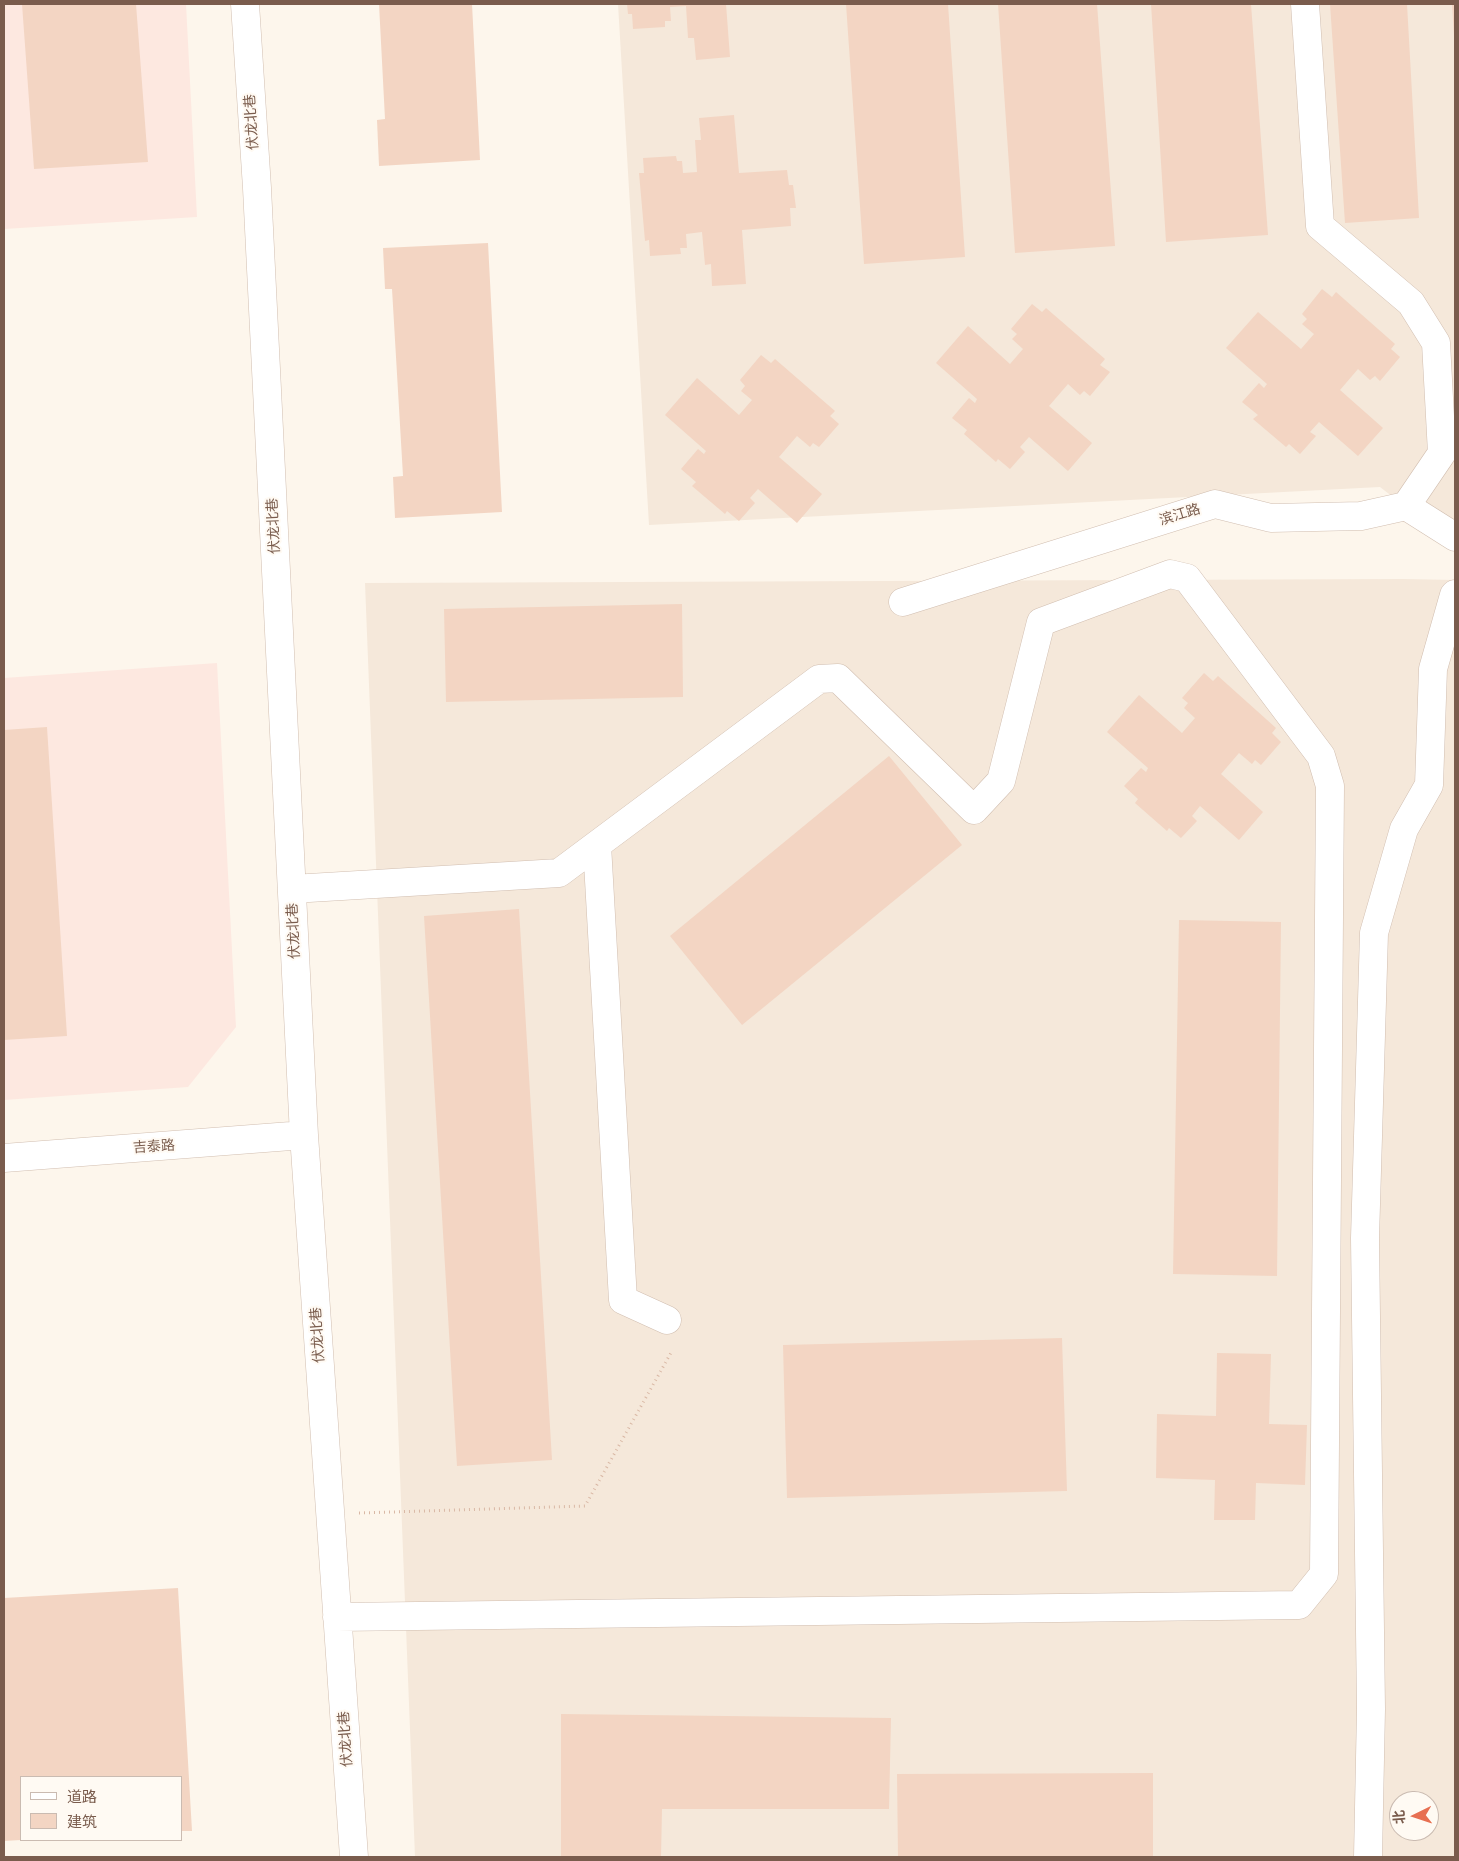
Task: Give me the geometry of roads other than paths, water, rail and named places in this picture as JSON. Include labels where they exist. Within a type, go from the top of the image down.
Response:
[{"type":"street","name":"伏龙北巷","points":[[245,4],[257,188],[304,1136],[354,1857]]},
{"type":"street","points":[[1305,4],[1320,226],[1411,303],[1436,343],[1442,453],[1406,506],[1455,537]]},
{"type":"street","name":"滨江路","points":[[903,602],[1215,504],[1271,518],[1361,516],[1406,506]]},
{"type":"street","points":[[338,1617],[1299,1605],[1324,1574],[1330,786],[1321,756],[1187,578],[1170,574],[1041,622],[1001,781],[974,810],[838,678],[819,679],[559,873]]},
{"type":"street","points":[[1368,1857],[1370,1709],[1365,1238],[1374,933],[1404,828],[1430,785],[1433,669],[1455,594]]},
{"type":"street","points":[[597,845],[623,1300],[667,1320]]},
{"type":"street","points":[[292,889],[559,873],[600,893]]},
{"type":"street","name":"吉泰路","points":[[4,1158],[304,1136]]}]
